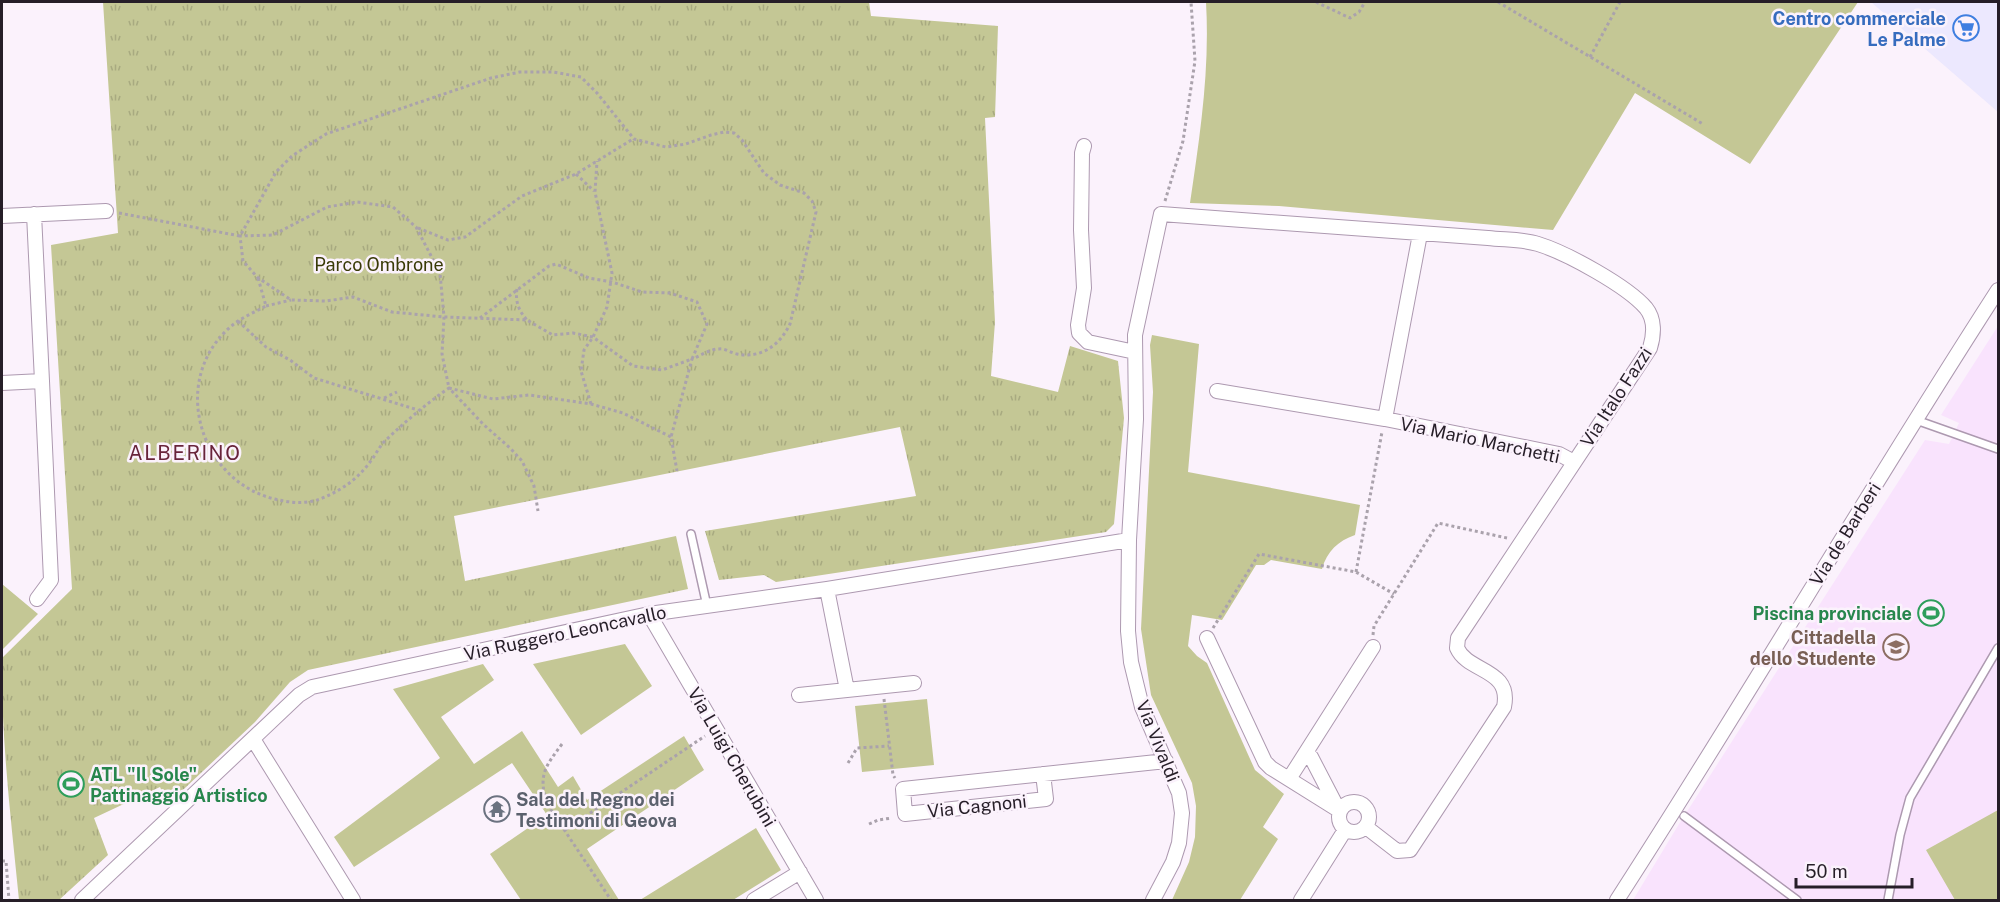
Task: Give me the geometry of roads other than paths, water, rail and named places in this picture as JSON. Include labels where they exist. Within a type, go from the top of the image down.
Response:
[{"type":"street","points":[[1084,146],[1081,230],[1084,288],[1078,325],[1079,333],[1088,342],[1135,352]]},
{"type":"street","points":[[2,216],[106,211]]},
{"type":"street","points":[[34,214],[51,579],[37,599]]},
{"type":"street","name":"Via Vivaldi","points":[[1153,900],[1173,862],[1182,830],[1179,793],[1142,707],[1131,662],[1128,631],[1136,419],[1135,335],[1161,214]]},
{"type":"street","name":"Via Italo Fazzi","points":[[1161,214],[1488,238],[1538,244],[1586,266],[1626,292],[1645,308],[1653,327],[1650,348],[1457,643],[1457,648],[1462,655],[1501,682],[1505,694],[1504,707],[1410,850],[1397,851],[1366,827]]},
{"type":"street","name":"Via Mario Marchetti","points":[[1385,419],[1420,234]]},
{"type":"street","name":"Via de Barberi","points":[[1617,900],[1680,813],[1840,541],[1998,290]]},
{"type":"street","points":[[2,383],[42,381]]},
{"type":"street","name":"Via Mario Marchetti","points":[[1217,391],[1385,419],[1558,454],[1574,462]]},
{"type":"street","name":"Via Ruggero Leoncavallo","points":[[82,900],[299,695],[312,687],[649,614],[827,589],[1130,540]]},
{"type":"street","points":[[827,589],[847,690]]},
{"type":"street","name":"Via Luigi Cherubini","points":[[649,614],[816,900]]},
{"type":"street","points":[[1207,638],[1265,762],[1340,810]]},
{"type":"street","points":[[1289,779],[1373,647]]},
{"type":"street","points":[[800,695],[914,683]]},
{"type":"street","points":[[253,739],[353,900]]},
{"type":"street","points":[[1306,753],[1340,810]]},
{"type":"street","name":"Via Cagnoni","points":[[1043,774],[1046,799],[905,814],[903,789],[1043,774],[1166,761]]},
{"type":"street","points":[[1352,802],[1362,804],[1369,817],[1366,827],[1359,832],[1345,830],[1339,824],[1342,806],[1352,802]]},
{"type":"street","points":[[1301,900],[1345,830]]},
{"type":"street","points":[[754,900],[800,872]]},
{"type":"lane","points":[[1916,420],[1998,449]]},
{"type":"lane","points":[[692,534],[707,606]]},
{"type":"lane","points":[[1888,900],[1910,798],[1998,648]]},
{"type":"lane","points":[[1680,813],[1797,900]]},
{"type":"place","name":"Centro commerciale Le Palme","points":[[1966,28]]},
{"type":"place","name":"Piscina provinciale","points":[[1931,613]]},
{"type":"place","name":"Cittadella dello Studente","points":[[1896,647]]},
{"type":"place","name":"ATL \"Il Sole\" Pattinaggio Artistico","points":[[71,784]]},
{"type":"place","name":"Sala del Regno dei Testimoni di Geova","points":[[497,809]]},
{"type":"district","name":"ALBERINO","points":[[185,453]]},
{"type":"park label","name":"Parco Ombrone","points":[[379,264]]}]
